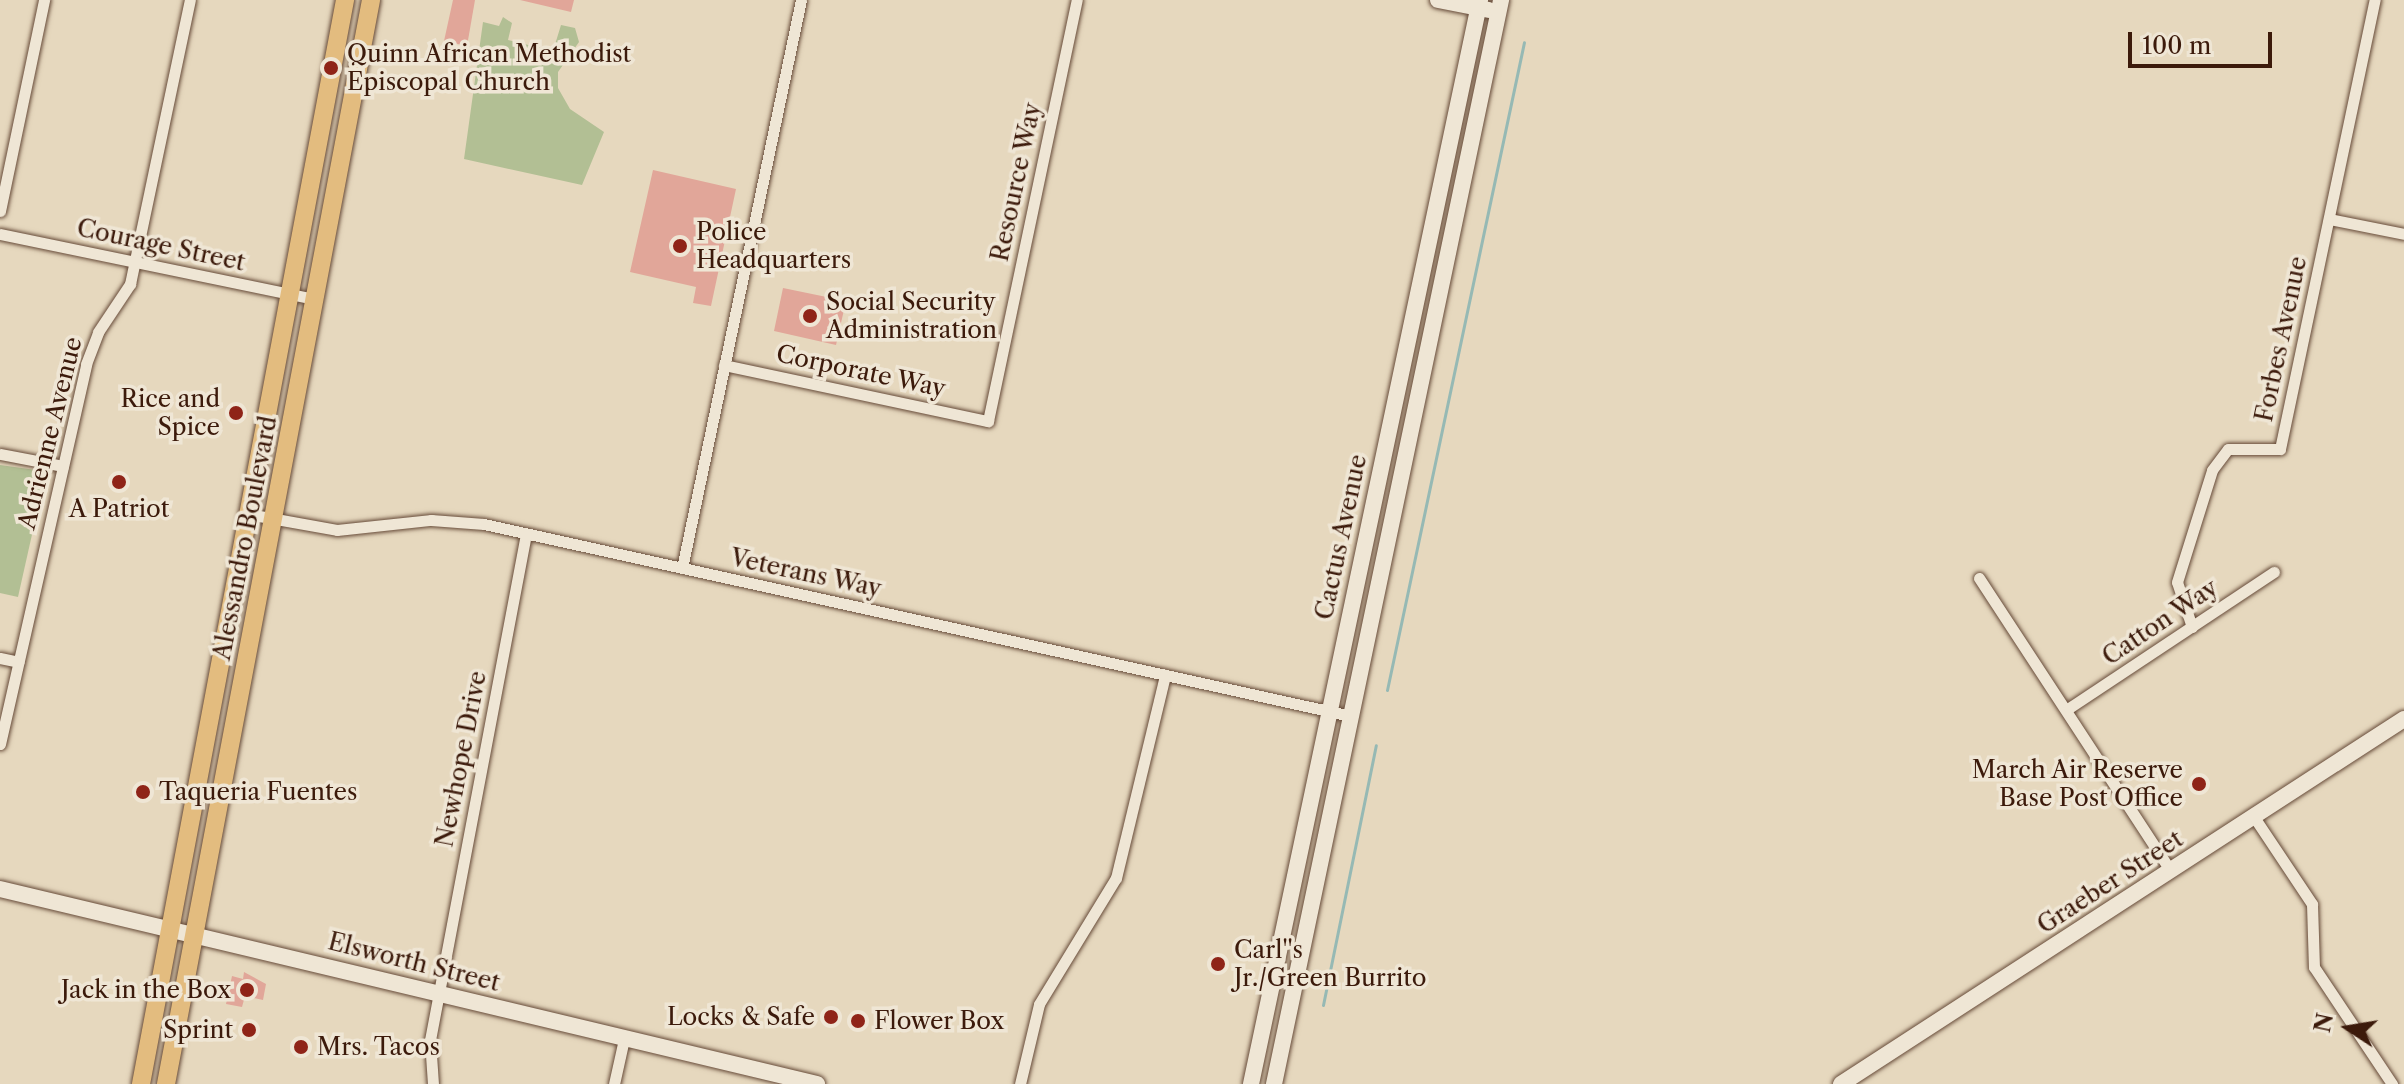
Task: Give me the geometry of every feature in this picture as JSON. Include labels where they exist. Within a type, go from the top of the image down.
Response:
[{"type":"main road","name":"Alessandro Boulevard","points":[[141,1084],[345,0]]},
{"type":"main road","name":"Alessandro Boulevard","points":[[166,1084],[371,0]]},
{"type":"main road","points":[[1438,0],[1499,6]]},
{"type":"main road","name":"Cactus Avenue","points":[[1251,1084],[1479,4]]},
{"type":"main road","name":"Cactus Avenue","points":[[1274,1084],[1499,6]]},
{"type":"main road","points":[[228,621],[233,663],[226,707],[235,720]]},
{"type":"main road","name":"Graeber Street","points":[[1841,1084],[2404,719]]},
{"type":"main road","points":[[209,723],[220,738],[212,781],[218,810]]},
{"type":"main road","name":"Elsworth Street","points":[[0,889],[171,927],[817,1084]]},
{"type":"street","points":[[0,211],[44,0]]},
{"type":"street","name":"Adrienne Avenue","points":[[0,744],[91,347],[126,294],[135,262],[190,0]]},
{"type":"street","points":[[682,568],[801,0]]},
{"type":"street","name":"Resource Way","points":[[988,421],[1077,0]]},
{"type":"street","name":"Forbes Avenue","points":[[2192,627],[2177,582],[2212,470],[2228,449],[2280,449],[2375,0]]},
{"type":"street","points":[[2329,219],[2404,234]]},
{"type":"street","name":"Courage Street","points":[[0,234],[314,299]]},
{"type":"street","name":"Corporate Way","points":[[724,365],[988,421]]},
{"type":"street","points":[[0,454],[63,466]]},
{"type":"street","name":"Veterans Way","points":[[248,514],[360,531],[453,520],[1351,716]]},
{"type":"street","name":"Newhope Drive","points":[[433,1084],[430,1040],[526,534]]},
{"type":"street","name":"Catton Way","points":[[2069,708],[2274,572]]},
{"type":"street","points":[[1979,578],[2069,708],[2171,871]]},
{"type":"street","points":[[0,658],[19,662]]},
{"type":"street","points":[[1020,1084],[1039,1004],[1116,878],[1165,675]]},
{"type":"street","points":[[2254,817],[2312,904],[2314,967],[2392,1084]]},
{"type":"street","points":[[614,1084],[624,1039]]},
{"type":"green space","points":[[503,17],[512,23],[508,40],[553,51],[561,25],[575,28],[579,42],[558,72],[558,88],[570,109],[604,132],[582,185],[464,159],[483,22],[499,26]]},
{"type":"green space","points":[[0,465],[36,470],[44,481],[18,597],[0,593]]},
{"type":"building","points":[[453,0],[475,0],[467,46],[444,41]]},
{"type":"building","points":[[520,0],[574,0],[571,12]]},
{"type":"building","name":"Police Headquarters","points":[[653,170],[736,189],[711,306],[693,303],[696,287],[630,272]]},
{"type":"building","name":"Social Security Administration","points":[[783,288],[846,301],[836,345],[774,331]]},
{"type":"building","name":"Jack in the Box","points":[[244,972],[266,984],[263,1000],[245,996],[242,1007],[226,1004],[232,976],[243,979]]},
{"type":"waterway","points":[[1387,690],[1524,42]]},
{"type":"waterway","points":[[1323,1005],[1376,745]]},
{"type":"place","name":"Quinn African Methodist Episcopal Church","points":[[331,68]]},
{"type":"place","name":"Police Headquarters","points":[[680,246]]},
{"type":"place","name":"Social Security Administration","points":[[810,316]]},
{"type":"place","name":"Rice and Spice","points":[[236,413]]},
{"type":"place","name":"A Patriot","points":[[119,482]]},
{"type":"place","name":"March Air Reserve Base Post Office","points":[[2199,784]]},
{"type":"place","name":"Taqueria Fuentes","points":[[143,792]]},
{"type":"place","name":"Carl''s Jr./Green Burrito","points":[[1218,964]]},
{"type":"place","name":"Jack in the Box","points":[[247,990]]},
{"type":"place","name":"Locks & Safe","points":[[831,1017]]},
{"type":"place","name":"Flower Box","points":[[858,1021]]},
{"type":"place","name":"Sprint","points":[[249,1030]]},
{"type":"place","name":"Mrs. Tacos","points":[[301,1047]]}]
